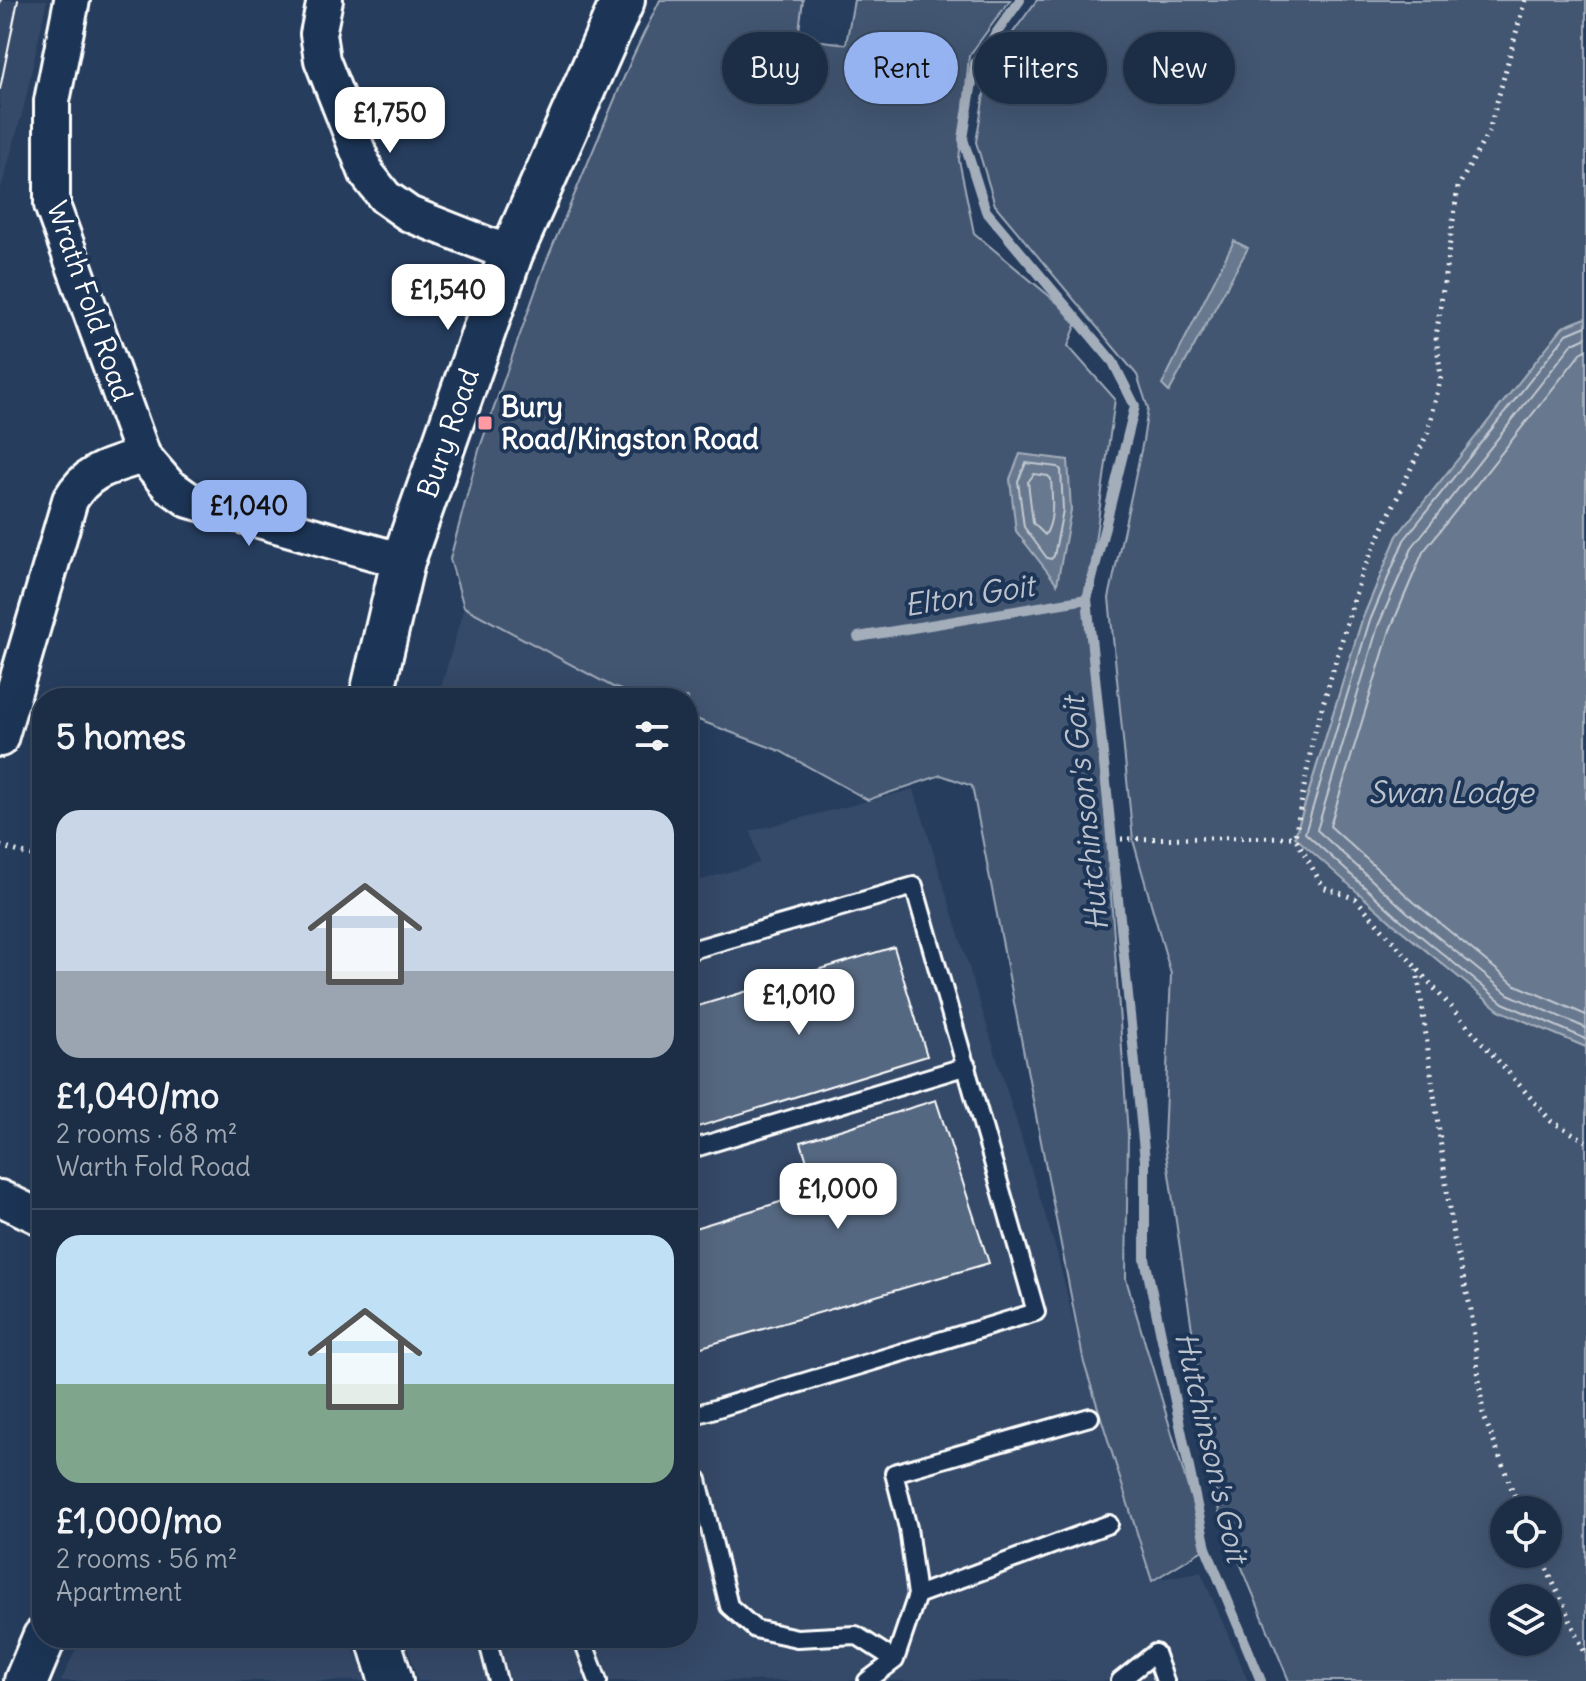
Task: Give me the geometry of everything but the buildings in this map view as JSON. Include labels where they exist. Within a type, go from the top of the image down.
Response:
[{"type":"street","name":"Wrath Fold Road","points":[[72,0],[52,101],[52,205],[143,456]]},
{"type":"street","points":[[325,0],[318,34],[322,60],[367,174],[385,197],[409,214],[511,254]]},
{"type":"street","name":"Bury Road","points":[[373,688],[403,561],[511,254],[623,0]]},
{"type":"street","points":[[0,739],[70,500],[87,477],[100,470],[143,456],[168,485],[189,500],[403,561]]},
{"type":"street","points":[[0,1198],[32,1213]]},
{"type":"street","points":[[26,1681],[40,1648]]},
{"type":"street","points":[[381,1648],[391,1681]]},
{"type":"lane","points":[[698,948],[914,886],[1036,1312],[698,1414]]},
{"type":"lane","points":[[698,1147],[967,1066]]},
{"type":"lane","points":[[867,1681],[895,1660],[917,1595],[908,1528],[894,1473],[1090,1417]]},
{"type":"lane","points":[[698,1480],[729,1606],[755,1629],[797,1638],[856,1635],[895,1660]]},
{"type":"lane","points":[[917,1595],[1109,1524]]},
{"type":"lane","points":[[490,1648],[498,1681]]},
{"type":"lane","points":[[586,1648],[598,1681]]},
{"type":"lane","points":[[1120,1681],[1155,1653],[1165,1681]]},
{"type":"path","points":[[1525,0],[1489,131],[1458,187],[1436,337],[1441,377],[1428,432],[1361,575],[1313,738],[1295,837],[1323,887],[1356,899],[1551,1121],[1586,1141]]},
{"type":"path","points":[[1121,839],[1295,837]]},
{"type":"path","points":[[0,846],[32,856]]},
{"type":"path","points":[[1417,968],[1453,1235],[1471,1310],[1483,1414],[1515,1496]]},
{"type":"path","points":[[1546,1568],[1586,1655]]},
{"type":"shaded area","points":[[0,0],[47,0],[24,107],[0,192]]},
{"type":"shaded area","points":[[660,0],[803,0],[799,32],[722,32],[722,104],[828,104],[828,42],[844,44],[844,104],[958,104],[958,32],[848,32],[854,0],[1010,0],[987,32],[974,32],[974,49],[969,56],[959,160],[974,233],[1078,320],[1068,346],[1115,399],[1087,599],[1096,683],[1128,1135],[1126,1279],[1206,1548],[1152,1581],[1084,1363],[972,786],[941,775],[868,800],[780,751],[698,720],[698,688],[616,688],[464,607],[450,559],[479,450],[545,264]]},
{"type":"shaded area","points":[[1037,0],[1586,0],[1586,318],[1563,327],[1397,536],[1362,620],[1295,836],[1396,926],[1499,1010],[1586,1047],[1586,1681],[1289,1681],[1219,1512],[1164,1140],[1171,974],[1133,840],[1109,598],[1148,408],[1137,375],[995,205],[976,142],[982,104],[1107,104],[1107,32],[1013,32]]},
{"type":"shaded area","points":[[464,607],[612,688],[441,688]]},
{"type":"shaded area","points":[[914,789],[1057,1253],[1084,1363],[1152,1580],[1201,1572],[1248,1681],[418,1681],[408,1648],[698,1648],[698,881],[759,863],[751,831]]},
{"type":"shaded area","points":[[76,1648],[353,1648],[369,1681],[61,1681]]},
{"type":"water","points":[[1234,241],[1248,248],[1169,392],[1162,385]]},
{"type":"water","name":"Swan Lodge","points":[[1586,318],[1586,1047],[1499,1010],[1396,926],[1295,837],[1362,620],[1397,536],[1563,327]]},
{"type":"water","points":[[1020,454],[1068,460],[1071,510],[1057,584],[1016,531],[1010,479]]},
{"type":"waterway","name":"Hutchinson's Goit","points":[[1020,0],[975,63],[963,139],[986,211],[1113,362],[1135,406],[1087,599],[1145,1160],[1145,1259],[1206,1548],[1261,1681]]},
{"type":"waterway","name":"Elton Goit","points":[[858,637],[1087,599]]},
{"type":"tram line","points":[[0,89],[18,0]]},
{"type":"place","name":"Bury Road/Kingston Road","points":[[485,423]]}]
